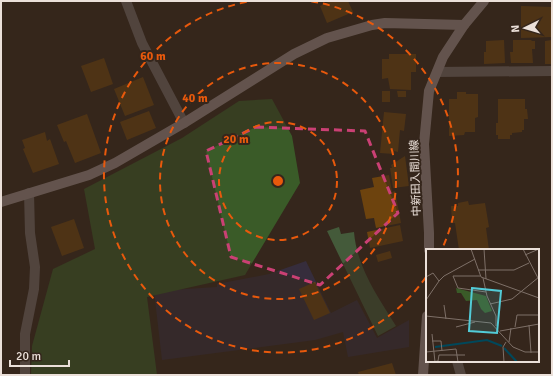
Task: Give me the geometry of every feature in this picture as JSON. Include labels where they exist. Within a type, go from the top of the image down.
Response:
[{"type":"street","points":[[126,1],[142,43],[184,123]]},
{"type":"street","name":"中新田入間川線","points":[[429,249],[424,144],[429,91],[443,57],[464,25],[484,1]]},
{"type":"street","points":[[1,202],[95,172],[115,163],[184,123],[294,54],[327,38],[372,25],[385,23],[464,25]]},
{"type":"street","points":[[437,72],[552,71]]},
{"type":"street","points":[[25,375],[25,334],[34,289],[35,267],[30,233],[29,194]]},
{"type":"street","points":[[423,375],[426,331]]},
{"type":"street","points":[[457,362],[461,375]]},
{"type":"highlighted area","points":[[256,127],[365,131],[398,213],[320,285],[231,257],[206,151]]},
{"type":"shaded area","points":[[306,261],[331,313],[357,300],[377,338],[409,320],[409,347],[348,357],[343,332],[315,340],[162,360],[154,291],[217,287],[217,284],[269,274]]},
{"type":"green space","points":[[272,99],[292,136],[300,183],[245,275],[147,297],[157,375],[31,375],[32,346],[53,269],[95,249],[84,189],[182,138],[239,101]]},
{"type":"green space","points":[[339,227],[341,234],[354,232],[359,258],[369,282],[396,326],[378,336],[327,231]]},
{"type":"building","points":[[331,1],[348,1],[353,12],[327,23],[320,6]]},
{"type":"building","points":[[521,6],[552,7],[552,37],[521,38]]},
{"type":"building","points":[[504,40],[505,63],[484,64],[486,41]]},
{"type":"building","points":[[513,40],[535,41],[535,49],[532,49],[533,63],[511,63],[510,52],[513,52]]},
{"type":"building","points":[[552,40],[552,64],[545,64],[545,41]]},
{"type":"building","points":[[389,54],[416,54],[416,72],[411,72],[411,90],[390,89],[388,78],[382,79],[382,59],[389,59]]},
{"type":"building","points":[[104,58],[113,84],[91,92],[81,66]]},
{"type":"building","points":[[143,77],[154,105],[125,116],[114,89]]},
{"type":"building","points":[[382,91],[390,91],[390,102],[382,102]]},
{"type":"building","points":[[397,91],[406,91],[406,97],[398,97]]},
{"type":"building","points":[[457,92],[478,94],[478,117],[475,118],[475,132],[465,132],[464,135],[449,136],[449,99],[457,99]]},
{"type":"building","points":[[498,99],[525,99],[525,109],[527,109],[528,119],[524,119],[524,130],[522,130],[522,132],[512,133],[512,135],[510,135],[510,139],[498,139],[498,135],[496,135],[496,123],[498,123]]},
{"type":"building","points":[[149,111],[156,128],[127,140],[120,122]]},
{"type":"building","points":[[384,112],[406,114],[404,131],[400,130],[398,152],[394,151],[394,154],[380,153]]},
{"type":"building","points":[[87,114],[101,153],[75,163],[66,141],[64,142],[57,125]]},
{"type":"building","points":[[45,132],[47,141],[50,139],[59,164],[33,173],[23,149],[25,148],[22,140]]},
{"type":"building","points":[[405,156],[409,186],[393,188],[390,168],[392,168],[391,165]]},
{"type":"building","points":[[389,175],[392,192],[395,191],[401,223],[376,228],[374,218],[366,219],[360,190],[374,187],[372,178]]},
{"type":"building","points":[[468,201],[469,205],[485,203],[489,227],[486,228],[489,249],[459,249],[455,223],[452,223],[451,206],[458,206],[458,203]]},
{"type":"building","points":[[74,219],[84,248],[62,256],[51,227]]},
{"type":"building","points":[[400,225],[403,241],[370,248],[367,232]]},
{"type":"building","points":[[390,251],[392,258],[378,262],[376,255]]},
{"type":"building","points":[[315,282],[330,313],[314,320],[299,289]]},
{"type":"building","points":[[392,363],[396,375],[359,375],[358,372]]}]
